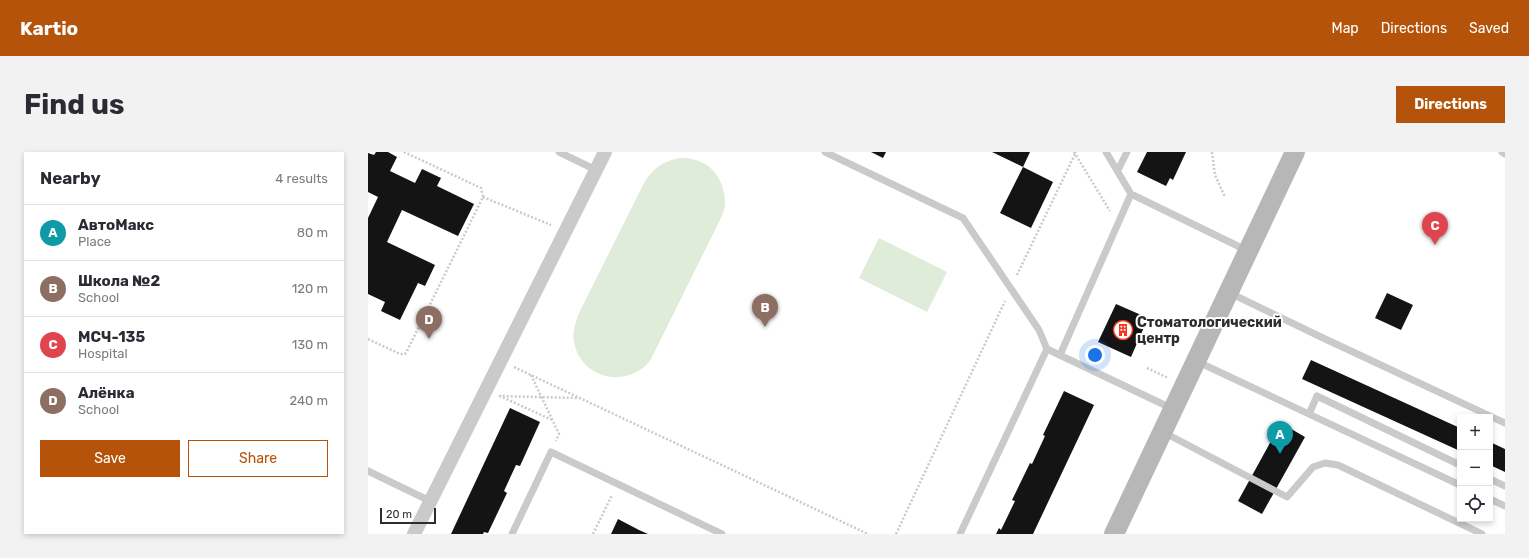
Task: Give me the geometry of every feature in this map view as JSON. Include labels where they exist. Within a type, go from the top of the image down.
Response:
[{"type":"street","points":[[414,534],[605,152]]},
{"type":"street","points":[[1114,534],[1295,152]]},
{"type":"lane","points":[[559,152],[596,170]]},
{"type":"lane","points":[[825,152],[834,154],[963,218],[1039,330],[1047,349],[1173,409]]},
{"type":"lane","points":[[1106,152],[1131,194],[1248,251]]},
{"type":"lane","points":[[1118,170],[1127,152]]},
{"type":"lane","points":[[1060,356],[1131,194]]},
{"type":"lane","points":[[1229,292],[1320,337],[1505,423]]},
{"type":"lane","points":[[960,534],[1047,349]]},
{"type":"lane","points":[[1196,361],[1457,484]]},
{"type":"lane","points":[[1310,414],[1316,396],[1457,464]]},
{"type":"lane","points":[[1163,432],[1287,497],[1313,467],[1325,463],[1338,465],[1482,534]]},
{"type":"lane","points":[[512,534],[551,452],[722,534]]},
{"type":"lane","points":[[368,470],[430,500]]},
{"type":"lane","points":[[1493,480],[1505,486]]},
{"type":"lane","points":[[1493,500],[1505,506]]},
{"type":"path","points":[[368,339],[400,354],[405,354],[407,352],[483,197],[481,188],[404,152]]},
{"type":"path","points":[[1074,152],[1118,224]]},
{"type":"path","points":[[896,534],[1074,152]]},
{"type":"path","points":[[1212,152],[1215,174],[1225,197]]},
{"type":"path","points":[[483,197],[566,232]]},
{"type":"path","points":[[514,367],[868,534]]},
{"type":"path","points":[[1147,368],[1169,378]]},
{"type":"path","points":[[531,374],[559,434],[551,452]]},
{"type":"path","points":[[552,420],[500,396],[580,398]]},
{"type":"path","points":[[593,534],[617,484]]},
{"type":"green space","points":[[680,158],[692,159],[709,166],[714,171],[724,191],[725,206],[723,213],[648,363],[634,373],[623,377],[602,375],[592,370],[584,363],[578,353],[573,335],[578,315],[645,181],[660,165]]},
{"type":"green space","points":[[879,238],[947,272],[927,312],[859,278]]},
{"type":"building","points":[[376,152],[388,152],[397,157],[390,171],[415,183],[422,169],[441,178],[437,186],[474,204],[458,236],[402,210],[387,242],[435,265],[425,286],[418,283],[400,320],[381,311],[385,302],[368,294],[368,218],[378,197],[368,192],[368,153],[374,155]]},
{"type":"building","points":[[871,152],[886,152],[883,158]]},
{"type":"building","points":[[992,152],[1030,152],[1023,167]]},
{"type":"building","points":[[1147,152],[1186,152],[1173,180],[1170,178],[1166,186],[1137,172]]},
{"type":"building","points":[[1023,167],[1053,182],[1031,228],[1000,213]]},
{"type":"building","points":[[1387,293],[1413,305],[1401,330],[1375,318]]},
{"type":"building","name":"Стоматологический центр","points":[[1116,304],[1148,318],[1131,357],[1098,342]]},
{"type":"building","points":[[1311,360],[1457,427],[1457,450],[1302,379]]},
{"type":"building","points":[[1064,391],[1094,405],[1033,534],[996,534],[999,528],[1001,530],[1015,501],[1012,500],[1030,463],[1032,464],[1045,436],[1043,435]]},
{"type":"building","points":[[510,408],[540,422],[520,466],[516,465],[504,491],[507,493],[488,533],[451,534]]},
{"type":"building","points":[[1281,423],[1305,437],[1262,514],[1238,501]]},
{"type":"building","points":[[1493,443],[1505,449],[1505,472],[1493,466]]},
{"type":"building","points":[[618,519],[639,530],[648,534],[611,534]]},
{"type":"place","name":"МСЧ-135","points":[[1435,245]]},
{"type":"place","name":"Школа №2","points":[[765,327]]},
{"type":"place","name":"Стоматологический центр","points":[[1123,330]]},
{"type":"place","name":"Алёнка","points":[[429,339]]},
{"type":"place","name":"АвтоМакс","points":[[1280,454]]}]
